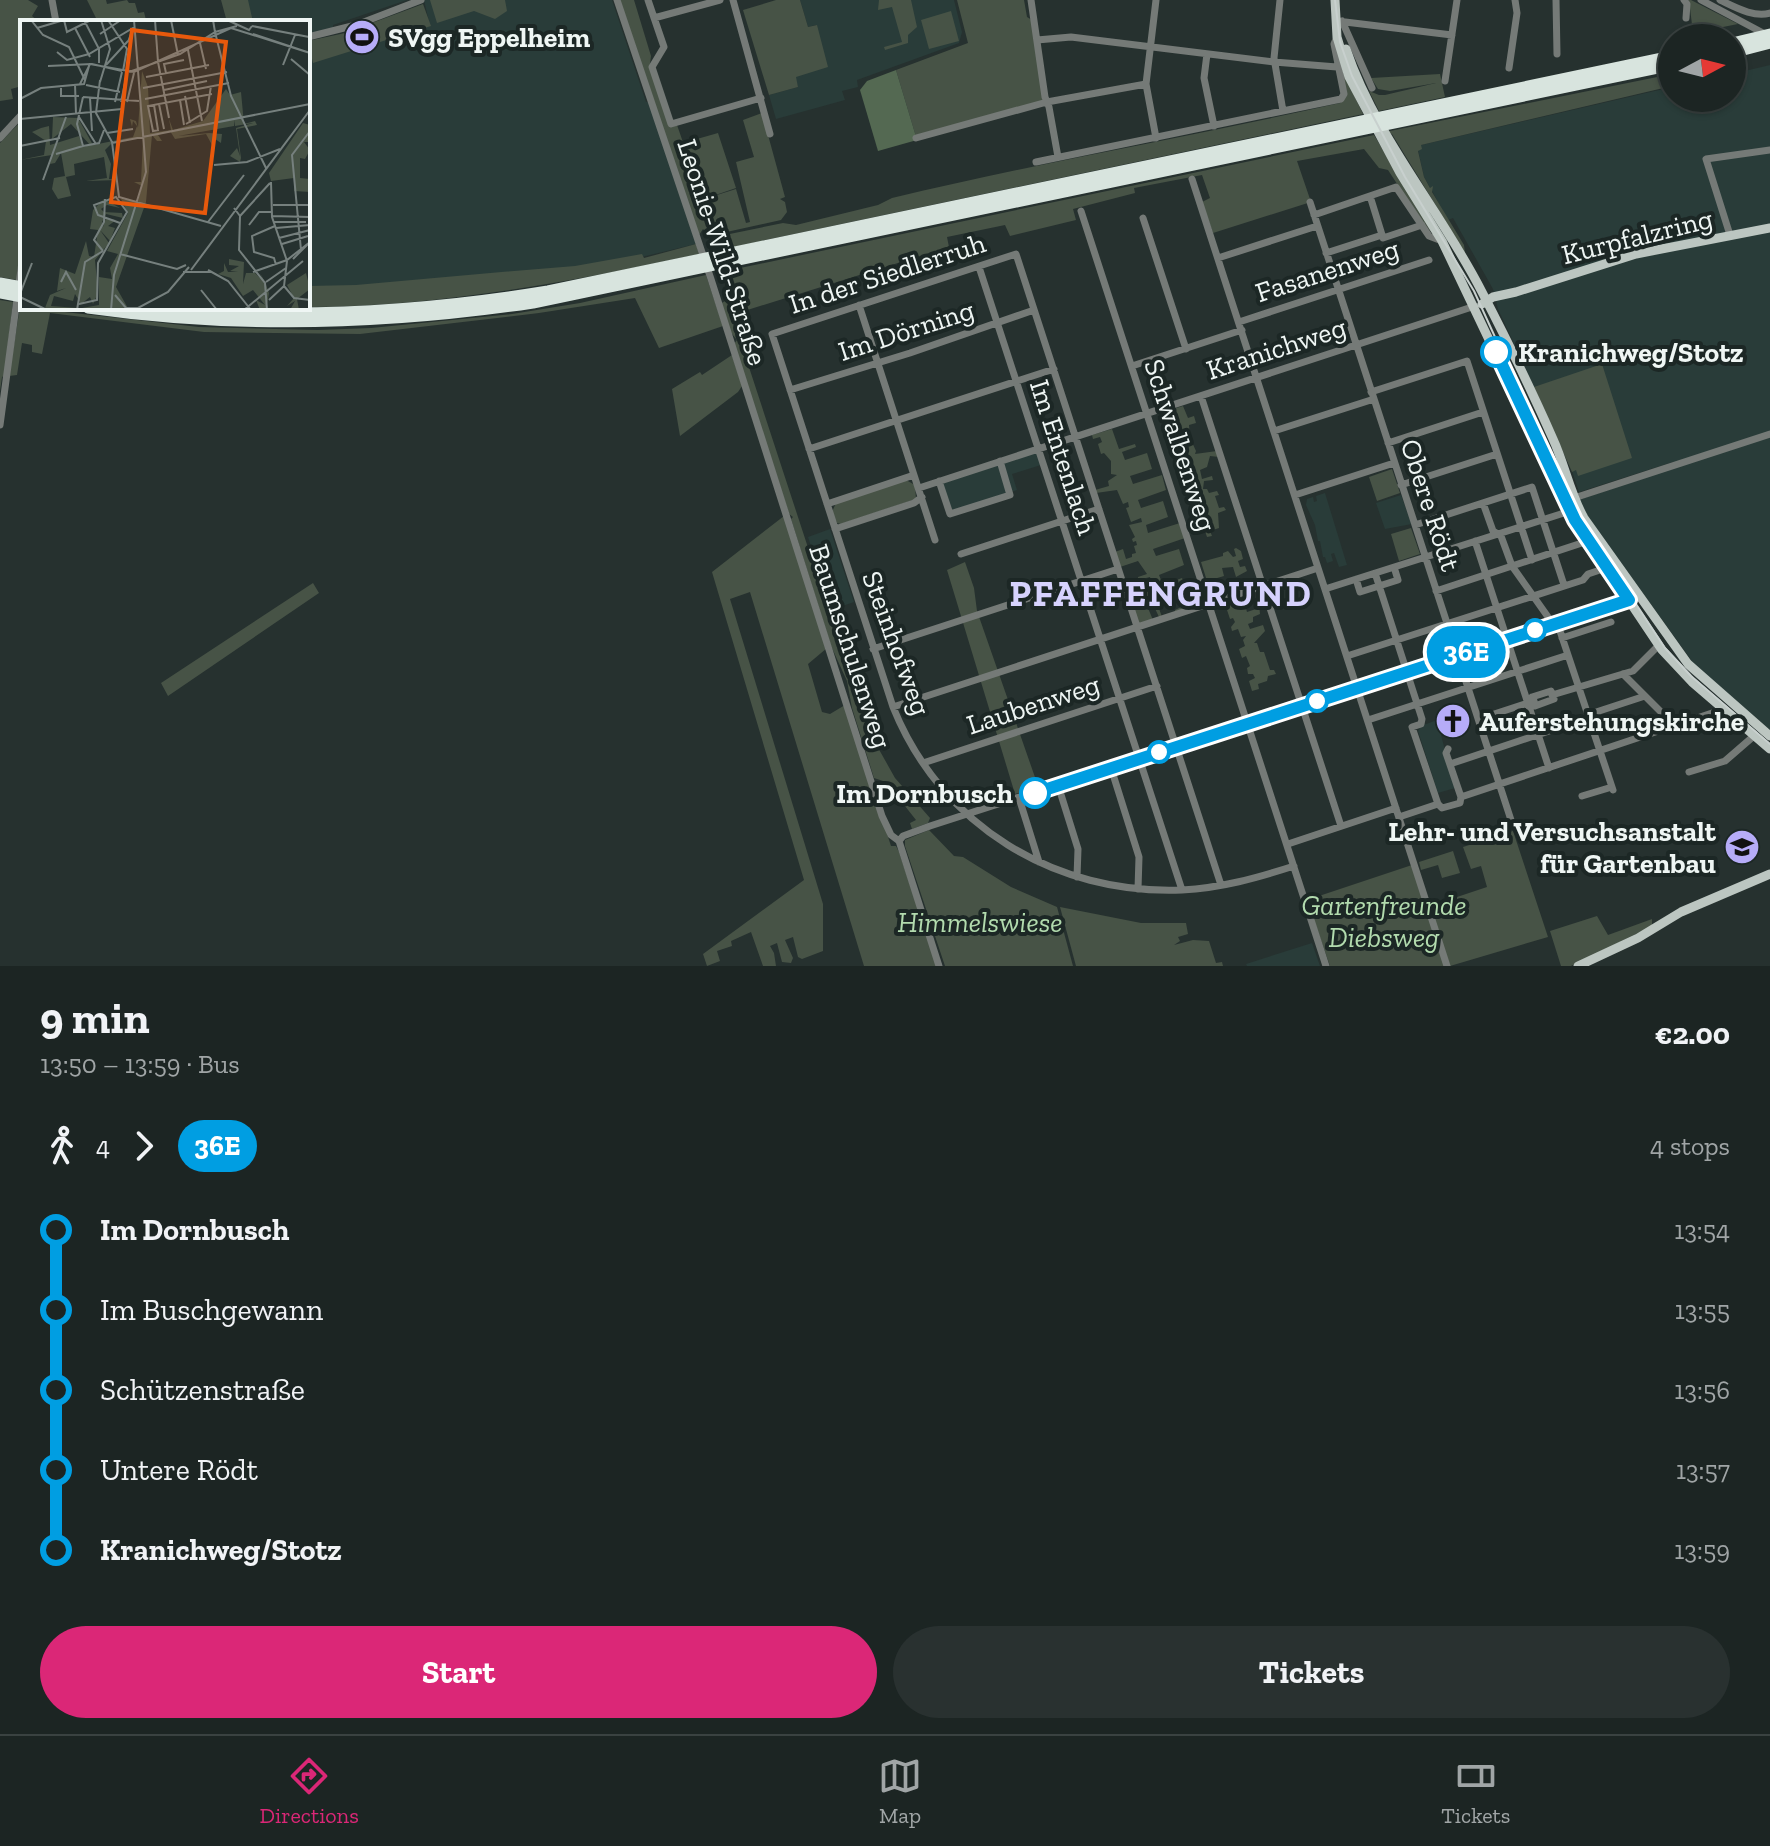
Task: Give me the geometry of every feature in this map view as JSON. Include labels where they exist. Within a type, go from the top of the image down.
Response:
[{"type":"highway","points":[[1746,40],[1770,36]]},
{"type":"highway","points":[[1746,49],[1770,43]]},
{"type":"highway","points":[[211,310],[348,312],[452,305],[548,291],[1658,59]]},
{"type":"highway","points":[[108,310],[200,319],[308,322],[427,317],[533,303],[1658,68]]},
{"type":"highway","points":[[0,283],[20,287]]},
{"type":"highway","points":[[0,293],[20,297]]},
{"type":"main road","points":[[1335,0],[1351,61],[1369,108]]},
{"type":"main road","points":[[1340,21],[1337,37],[1347,72],[1442,241],[1570,510],[1588,541],[1659,645],[1680,670],[1724,709],[1769,736]]},
{"type":"main road","points":[[1384,138],[1487,302],[1554,441],[1574,498],[1590,528],[1689,666],[1748,723],[1755,735],[1770,749]]},
{"type":"main road","name":"Kurpfalzring","points":[[1475,306],[1496,302],[1516,292],[1636,254],[1770,228]]},
{"type":"main road","points":[[1755,735],[1760,731],[1769,736]]},
{"type":"main road","points":[[1578,966],[1638,938],[1681,912],[1770,874]]},
{"type":"street","points":[[52,0],[56,20]]},
{"type":"street","points":[[310,36],[352,26],[421,0]]},
{"type":"street","name":"Leonie-Wild-Straße","points":[[617,0],[787,518]]},
{"type":"street","points":[[648,0],[664,47],[662,53],[655,57],[652,67],[671,124],[761,98]]},
{"type":"street","points":[[654,18],[720,0]]},
{"type":"street","points":[[733,0],[770,134]]},
{"type":"street","points":[[1031,0],[1058,157]]},
{"type":"street","points":[[1156,0],[1146,84],[1156,138]]},
{"type":"street","points":[[1278,0],[1274,62],[1283,111]]},
{"type":"street","points":[[1445,81],[1457,0]]},
{"type":"street","points":[[1509,68],[1517,13],[1515,0]]},
{"type":"street","points":[[1556,0],[1557,54]]},
{"type":"street","points":[[1684,0],[1687,4],[1686,18]]},
{"type":"street","points":[[1701,0],[1770,36]]},
{"type":"street","points":[[1720,0],[1765,16],[1770,13]]},
{"type":"street","points":[[1340,21],[1452,35]]},
{"type":"street","points":[[1340,21],[1372,88]]},
{"type":"street","points":[[1037,40],[1071,37],[1337,67]]},
{"type":"street","points":[[1036,162],[1341,99],[1344,92],[1337,67],[1334,40],[1337,37]]},
{"type":"street","points":[[1207,54],[1204,78],[1214,126]]},
{"type":"street","points":[[916,138],[1047,102],[1146,84]]},
{"type":"street","points":[[0,138],[20,116]]},
{"type":"street","points":[[1730,235],[1706,159],[1770,150]]},
{"type":"street","points":[[1192,179],[1447,966]]},
{"type":"street","points":[[1314,215],[1393,187],[1429,236],[1442,241]]},
{"type":"street","points":[[1370,196],[1384,236]]},
{"type":"street","name":"Obere Rödt","points":[[1310,202],[1511,820]]},
{"type":"street","name":"Schwalbenweg","points":[[1081,211],[1326,966]]},
{"type":"street","points":[[1143,218],[1186,349]]},
{"type":"street","points":[[1326,253],[1422,225]]},
{"type":"street","points":[[1218,258],[1317,226]]},
{"type":"street","name":"In der Siedlerruh","points":[[772,334],[1016,254],[1034,310]]},
{"type":"street","name":"Fasanenweg","points":[[1132,366],[1429,260]]},
{"type":"street","name":"Im Entenlach","points":[[979,267],[1182,890]]},
{"type":"street","points":[[0,425],[20,279]]},
{"type":"street","points":[[859,305],[935,540]]},
{"type":"street","name":"Kranichweg","points":[[919,488],[1475,306]]},
{"type":"street","points":[[1034,310],[1221,885]]},
{"type":"street","name":"Im Dörning","points":[[790,390],[1034,310]]},
{"type":"street","name":"Steinhofweg","points":[[772,334],[893,707],[923,763],[966,816],[1039,862],[1077,877],[1138,889],[1182,890],[1221,885],[1247,881],[1294,866]]},
{"type":"street","points":[[1274,431],[1467,361],[1532,560]]},
{"type":"street","points":[[809,449],[1054,369]]},
{"type":"street","points":[[1201,396],[1341,826]]},
{"type":"street","points":[[1388,443],[1483,412]]},
{"type":"street","points":[[1574,498],[1770,434]]},
{"type":"street","points":[[1401,485],[1497,454]]},
{"type":"street","points":[[939,481],[950,514],[1010,495],[1000,461]]},
{"type":"street","points":[[1295,495],[1394,463]]},
{"type":"street","points":[[827,504],[914,475]]},
{"type":"street","points":[[1415,525],[1532,487],[1564,585]]},
{"type":"street","points":[[835,529],[914,503],[922,497]]},
{"type":"street","points":[[1483,503],[1493,531],[1498,534],[1512,566],[1555,623],[1568,655],[1612,788],[1582,796]]},
{"type":"street","points":[[961,554],[1099,509]]},
{"type":"street","points":[[1325,589],[1564,513]]},
{"type":"street","name":"Baumschulenweg","points":[[787,518],[841,679],[882,816],[891,835],[899,841],[939,966]]},
{"type":"street","points":[[1475,541],[1518,673],[1531,702],[1549,768]]},
{"type":"street","points":[[1436,591],[1588,541]]},
{"type":"street","points":[[1356,579],[1360,592],[1398,580],[1394,567]]},
{"type":"street","points":[[893,707],[1318,568]]},
{"type":"street","points":[[1347,656],[1583,580],[1588,574],[1606,568]]},
{"type":"street","points":[[873,649],[1118,569]]},
{"type":"street","points":[[1375,573],[1418,703],[1422,721],[1412,727],[1442,808],[1460,803],[1461,797],[1448,749]]},
{"type":"street","points":[[899,841],[906,835],[1640,595]]},
{"type":"street","points":[[1562,638],[1611,622]]},
{"type":"street","points":[[1531,702],[1535,706],[1554,699],[1552,695],[1633,671],[1659,645]]},
{"type":"street","points":[[1368,720],[1568,655]]},
{"type":"street","points":[[1623,674],[1675,726]]},
{"type":"street","name":"Laubenweg","points":[[923,763],[1157,686]]},
{"type":"street","points":[[1450,764],[1645,696]]},
{"type":"street","points":[[1479,719],[1531,702]]},
{"type":"street","points":[[1461,797],[1724,709]]},
{"type":"street","points":[[1689,772],[1725,761],[1755,735]]},
{"type":"street","points":[[1111,768],[1139,857],[1138,889]]},
{"type":"street","points":[[1058,785],[1078,849],[1077,877]]},
{"type":"street","points":[[1019,798],[1039,862]]},
{"type":"street","points":[[1288,844],[1341,826],[1438,804]]},
{"type":"shaded area","points":[[233,0],[407,0],[333,25],[333,29],[310,33],[310,20],[238,20]]},
{"type":"shaded area","points":[[424,0],[612,0],[696,244],[608,265],[310,302],[310,44],[430,26]]},
{"type":"shaded area","points":[[800,0],[954,0],[962,32],[959,43],[857,80],[858,87],[842,91],[845,100],[776,119],[769,95],[798,87],[795,77],[816,25],[808,27]]},
{"type":"shaded area","points":[[1770,65],[1770,730],[1694,664],[1578,500],[1674,468],[1673,462],[1579,492],[1570,465],[1498,309],[1493,289],[1453,218],[1448,220],[1424,177],[1418,150],[1421,145],[1658,90],[1658,112],[1746,112],[1746,71]]},
{"type":"shaded area","points":[[1037,452],[1041,465],[1012,474],[1017,490],[951,512],[941,484]]},
{"type":"shaded area","points":[[1325,493],[1347,565],[1339,567],[1334,553],[1331,554],[1333,561],[1327,563],[1323,557],[1306,505],[1307,499],[1313,497],[1314,502],[1317,501],[1316,496]]},
{"type":"shaded area","points":[[1401,495],[1412,524],[1385,529],[1376,503]]},
{"type":"shaded area","points":[[830,529],[854,602],[831,610],[808,537]]},
{"type":"shaded area","points":[[1437,720],[1455,788],[1438,793],[1418,731],[1421,726]]},
{"type":"shaded area","points":[[1312,943],[1320,966],[1246,964]]},
{"type":"green space","points":[[0,0],[28,0],[38,6],[32,16],[37,20],[20,20],[20,87],[11,89],[13,99],[0,101]]},
{"type":"green space","points":[[87,0],[106,0],[107,4],[127,0],[135,3],[138,13],[144,12],[146,20],[97,20]]},
{"type":"green space","points":[[221,0],[248,0],[253,20],[226,20]]},
{"type":"green space","points":[[430,0],[505,0],[507,11],[495,19],[474,11],[437,23]]},
{"type":"green space","points":[[620,0],[634,0],[670,126],[677,125],[685,148],[690,141],[718,133],[736,188],[701,200],[736,189],[746,223],[750,222],[736,162],[754,157],[743,120],[762,113],[785,197],[780,199],[785,202],[787,212],[781,220],[722,233],[713,233],[709,227],[715,237],[783,223],[796,225],[948,185],[1340,103],[1346,95],[1342,70],[1363,114],[714,251],[710,237],[703,229],[699,235]]},
{"type":"green space","points":[[776,0],[800,0],[808,27],[817,25],[828,67],[796,77],[798,87],[769,95],[743,10]]},
{"type":"green space","points":[[879,0],[911,0],[917,27],[908,35],[908,43],[885,50],[884,47],[902,42],[892,7],[878,10]]},
{"type":"green space","points":[[957,0],[1024,0],[1027,17],[1032,20],[1044,101],[917,140],[896,70],[968,43]]},
{"type":"green space","points":[[1689,0],[1738,24],[1692,24]]},
{"type":"green space","name":"SVgg Eppelheim","points":[[423,4],[431,26],[313,63],[310,41],[345,33]]},
{"type":"green space","points":[[951,11],[959,41],[929,49],[921,20]]},
{"type":"green space","points":[[896,70],[917,140],[878,151],[860,90],[867,81]]},
{"type":"green space","points":[[1440,74],[1445,97],[1379,111],[1369,91],[1385,95],[1436,83],[1390,91],[1378,89],[1371,78]]},
{"type":"green space","points":[[1658,77],[1658,89],[1421,145],[1422,149],[1418,151],[1424,177],[1430,188],[1433,186],[1432,192],[1464,245],[1465,253],[1392,134],[1385,132]]},
{"type":"green space","points":[[20,122],[20,256],[17,273],[20,281],[0,277],[0,143]]},
{"type":"green space","points":[[1374,135],[1434,235],[1388,170],[1379,168],[1364,149],[1297,161],[1311,202],[1213,233],[1202,202],[1210,198],[1202,175],[1134,188],[1135,193],[1073,209],[1076,220],[1010,236],[1005,225],[947,237],[949,247],[741,312],[748,336],[741,337],[721,272]]},
{"type":"green space","points":[[696,244],[699,254],[505,291],[407,302],[310,307],[310,286],[356,285],[575,266],[642,254],[644,258]]},
{"type":"green space","points":[[706,275],[723,326],[659,348],[635,298],[539,313],[360,334],[204,332],[50,313],[42,354],[32,352],[32,345],[22,343],[17,375],[9,376],[20,307],[20,310],[47,310],[199,327],[318,330],[512,314],[580,303]]},
{"type":"green space","points":[[0,300],[13,302],[0,391]]},
{"type":"green space","points":[[725,301],[867,728],[895,778],[930,818],[928,823],[912,829],[910,823],[916,820],[886,782],[874,778],[852,708],[847,681],[831,646],[791,519],[793,517],[789,514],[734,344],[737,340],[728,329],[720,304]]},
{"type":"green space","points":[[732,355],[742,386],[680,436],[672,389],[700,372],[702,375]]},
{"type":"green space","points":[[1602,364],[1632,458],[1578,476],[1576,470],[1572,472],[1534,387]]},
{"type":"green space","points":[[1183,406],[1188,418],[1194,416],[1196,423],[1189,425],[1195,454],[1217,451],[1219,457],[1210,456],[1207,467],[1200,470],[1202,479],[1212,476],[1213,480],[1204,481],[1203,489],[1209,493],[1217,491],[1219,495],[1215,496],[1219,508],[1226,510],[1218,513],[1219,528],[1210,531],[1212,536],[1207,537],[1205,531],[1201,531],[1202,519],[1194,522],[1192,514],[1199,511],[1183,476],[1188,473],[1184,463],[1179,465],[1176,454],[1180,452],[1175,437],[1171,437],[1169,432],[1175,427],[1167,429],[1167,411]]},
{"type":"green space","points":[[1112,429],[1119,449],[1135,444],[1136,447],[1122,452],[1125,460],[1147,453],[1152,469],[1130,476],[1133,484],[1162,475],[1166,490],[1138,500],[1141,508],[1163,501],[1168,517],[1146,525],[1148,533],[1180,523],[1185,538],[1153,549],[1156,556],[1179,549],[1184,565],[1159,575],[1163,585],[1182,578],[1193,606],[1175,612],[1181,607],[1177,593],[1167,596],[1169,602],[1165,604],[1164,600],[1155,597],[1162,617],[1159,617],[1151,600],[1145,601],[1153,620],[1139,624],[1126,586],[1133,584],[1136,591],[1144,588],[1143,583],[1151,581],[1150,577],[1138,580],[1138,577],[1147,574],[1138,561],[1120,567],[1115,552],[1123,549],[1126,559],[1136,553],[1136,541],[1132,539],[1135,537],[1129,525],[1142,522],[1141,518],[1131,522],[1126,508],[1129,507],[1128,502],[1123,504],[1117,490],[1096,493],[1095,490],[1109,486],[1108,481],[1117,475],[1111,474],[1111,461],[1104,453],[1101,454],[1098,444],[1102,442],[1100,437],[1093,439],[1092,435]]},
{"type":"green space","points":[[1392,469],[1400,493],[1377,501],[1369,477]]},
{"type":"green space","points":[[906,480],[915,485],[916,499],[837,523],[832,512],[836,503]]},
{"type":"green space","points":[[784,516],[827,648],[808,664],[822,712],[830,714],[845,705],[891,846],[896,846],[899,852],[937,966],[864,966],[750,592],[730,599],[823,904],[823,951],[802,959],[798,957],[793,937],[785,940],[793,958],[791,963],[782,962],[777,943],[770,946],[776,966],[763,966],[751,932],[731,941],[732,946],[717,951],[720,961],[707,966],[703,954],[804,880],[712,572]]},
{"type":"green space","points":[[1411,528],[1420,554],[1399,561],[1391,534]]},
{"type":"green space","points":[[1236,548],[1241,551],[1243,559],[1238,561],[1240,567],[1245,566],[1247,571],[1236,577],[1233,567],[1222,568],[1224,576],[1207,581],[1201,562],[1223,556],[1228,551],[1233,557],[1236,556]]},
{"type":"green space","points":[[965,562],[974,588],[977,611],[1037,783],[1035,788],[1015,794],[947,570]]},
{"type":"green space","points":[[313,583],[319,593],[168,696],[161,683]]},
{"type":"green space","points":[[1237,598],[1239,606],[1245,605],[1247,612],[1256,609],[1255,605],[1259,604],[1260,614],[1248,624],[1250,629],[1263,625],[1265,631],[1254,643],[1257,643],[1260,652],[1264,652],[1270,670],[1276,674],[1268,676],[1267,681],[1258,684],[1259,689],[1252,691],[1249,681],[1255,678],[1253,674],[1248,674],[1247,668],[1250,666],[1239,649],[1245,646],[1243,640],[1246,636],[1241,637],[1238,629],[1232,631],[1235,622],[1233,618],[1230,619],[1227,610],[1230,608],[1228,601]]},
{"type":"green space","name":"Himmelswiese","points":[[929,830],[954,856],[963,857],[1011,887],[1057,907],[1073,966],[945,966],[905,846],[905,840]]},
{"type":"green space","points":[[1513,831],[1548,937],[1450,966],[1430,906],[1487,887],[1481,866],[1471,869],[1463,847]]},
{"type":"green space","points":[[1453,851],[1460,873],[1442,878],[1438,865],[1421,870],[1419,862]]},
{"type":"green space","name":"Gartenfreunde Diebsweg","points":[[1412,865],[1445,966],[1330,966],[1307,900]]},
{"type":"green space","points":[[1060,907],[1141,923],[1186,923],[1188,934],[1178,937],[1180,941],[1174,945],[1193,940],[1209,941],[1216,963],[1222,962],[1223,966],[1076,966]]},
{"type":"green space","points":[[1597,916],[1608,935],[1652,919],[1652,926],[1571,966],[1561,966],[1550,931]]},
{"type":"tram line","points":[[1335,0],[1340,42],[1352,76],[1405,177],[1474,291],[1574,510],[1665,648],[1691,676],[1770,744]]},
{"type":"bus line","name":"36E","points":[[1035,793],[1629,600],[1575,520],[1496,352]]},
{"type":"place","name":"SVgg Eppelheim","points":[[362,37]]},
{"type":"place","name":"Kranichweg/Stotz","points":[[1496,352]]},
{"type":"place","name":"Auferstehungskirche","points":[[1453,721]]},
{"type":"place","name":"Im Dornbusch","points":[[1035,793]]},
{"type":"place","name":"Lehr- und Versuchsanstalt für Gartenbau","points":[[1742,847]]},
{"type":"district","name":"PFAFFENGRUND","points":[[1161,593]]}]
